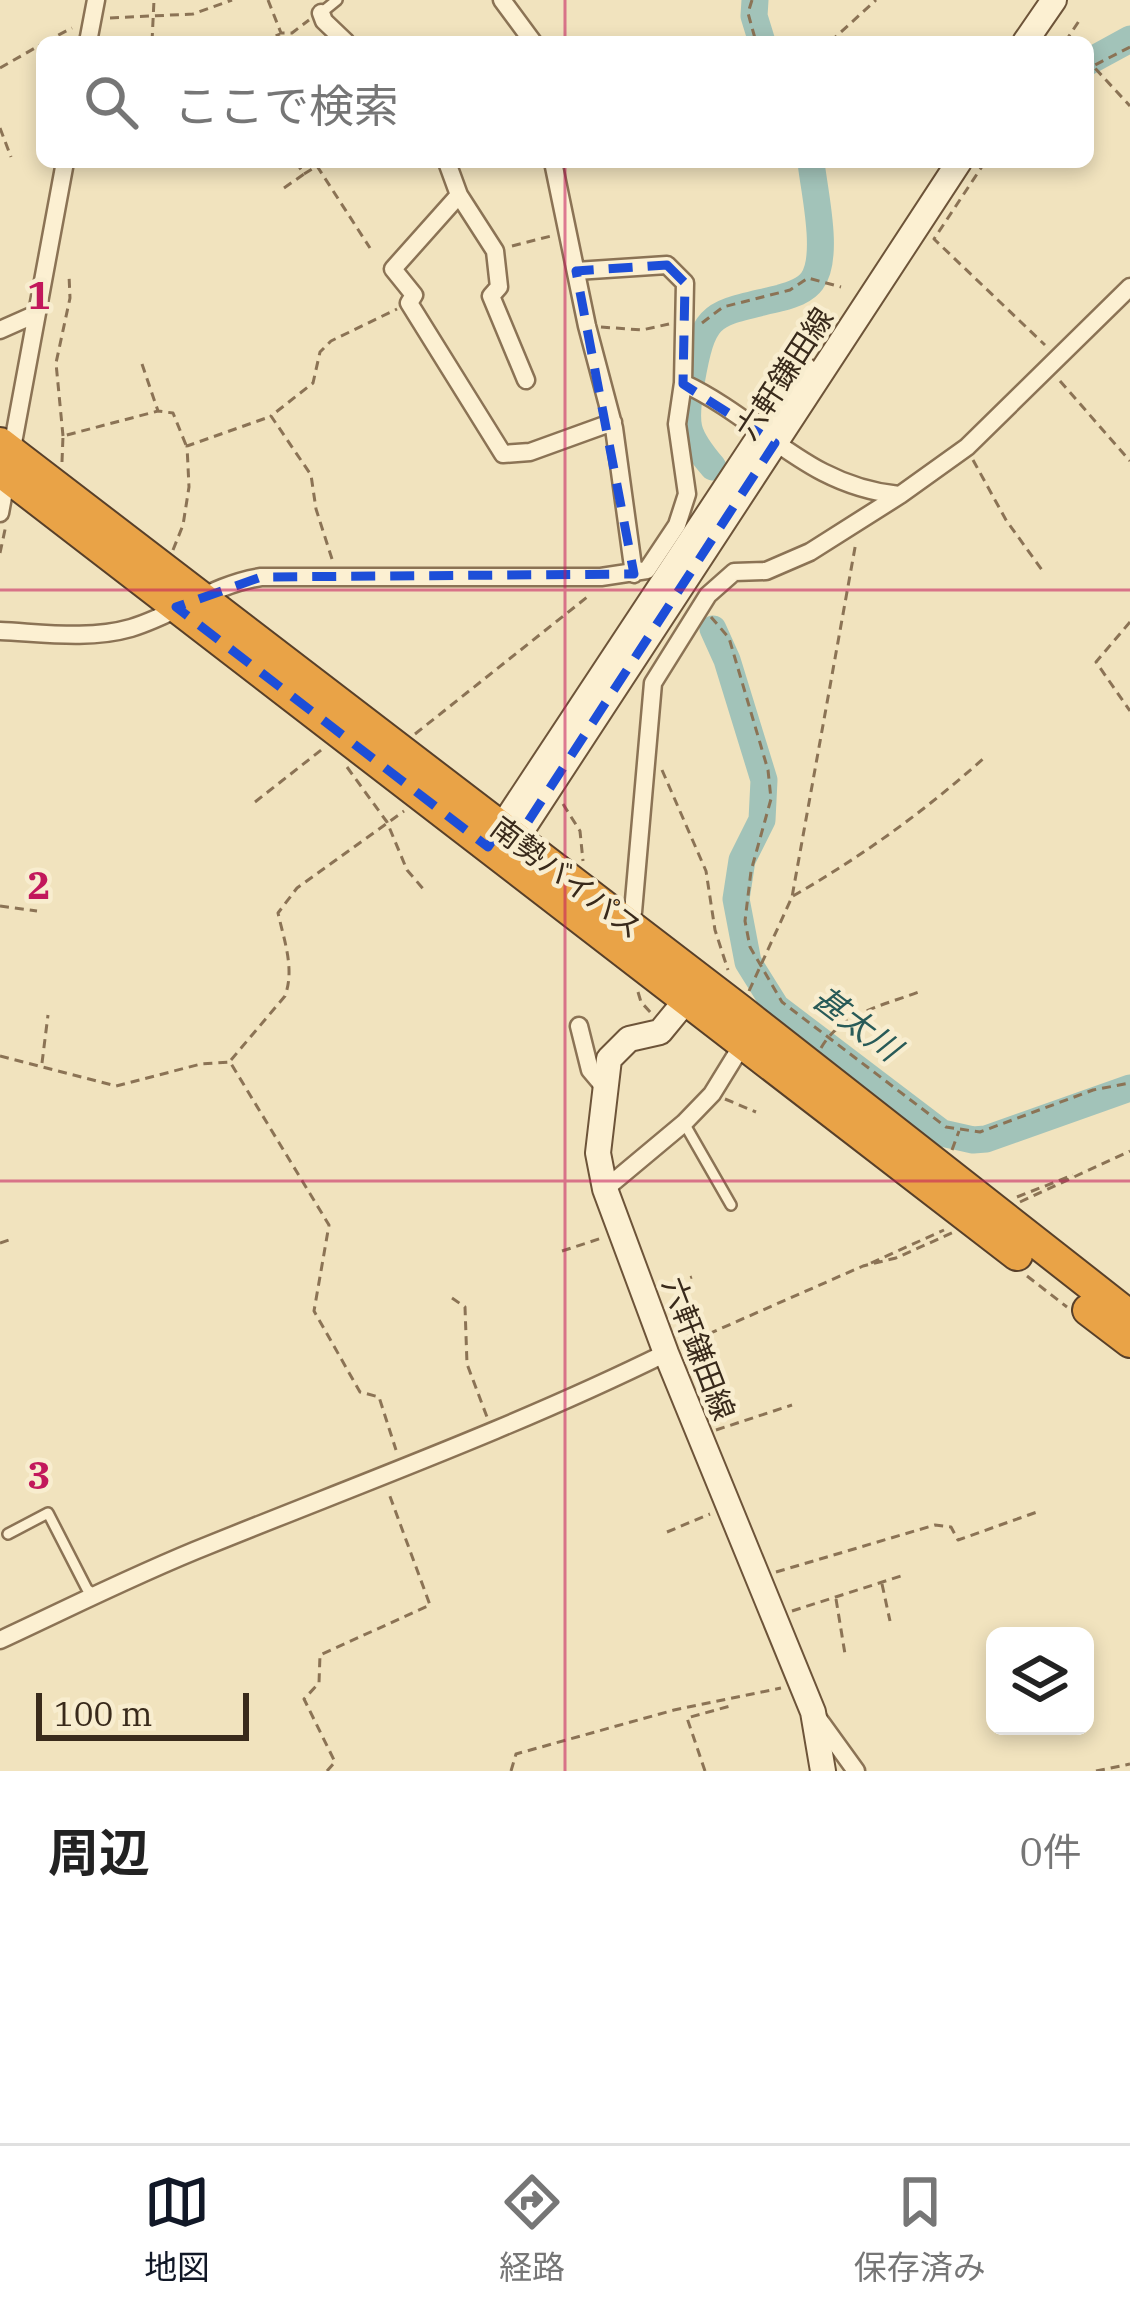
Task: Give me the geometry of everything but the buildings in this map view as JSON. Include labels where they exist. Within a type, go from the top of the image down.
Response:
[{"type":"highway","name":"南勢バイパス","points":[[5,461],[502,844],[705,988],[1130,1316]]},
{"type":"highway","name":"南勢バイパス","points":[[705,988],[958,1225],[1130,1342]]},
{"type":"main road","points":[[1029,36],[1054,0]]},
{"type":"main road","points":[[1044,36],[1072,10]]},
{"type":"main road","name":"六軒鎌田線","points":[[502,844],[940,168]]},
{"type":"main road","name":"六軒鎌田線","points":[[769,437],[955,168]]},
{"type":"main road","name":"六軒鎌田線","points":[[705,988],[660,1032],[618,1046],[609,1060],[598,1153],[605,1189],[666,1353],[813,1712],[824,1771]]},
{"type":"street","points":[[89,36],[96,0]]},
{"type":"street","points":[[502,0],[529,36]]},
{"type":"street","points":[[321,13],[338,36]]},
{"type":"street","points":[[5,510],[5,461],[64,168]]},
{"type":"street","points":[[450,168],[459,195],[495,251],[499,287],[491,296],[526,380]]},
{"type":"street","points":[[554,168],[613,422],[634,574]]},
{"type":"street","points":[[459,195],[393,269],[502,454],[530,452],[613,422]]},
{"type":"street","points":[[0,632],[99,635],[135,627],[231,581],[261,577],[601,577],[647,570],[677,525],[687,494],[677,424],[683,384],[685,283],[667,265],[576,271]]},
{"type":"street","points":[[633,912],[653,683],[708,595],[734,572],[766,572],[810,553],[900,496],[967,447],[1130,287]]},
{"type":"street","points":[[0,330],[36,314]]},
{"type":"street","points":[[683,384],[702,392],[813,471],[876,493],[900,496]]},
{"type":"street","points":[[579,1026],[590,1070],[606,1090]]},
{"type":"street","points":[[605,1189],[684,1124],[712,1094],[736,1055]]},
{"type":"street","points":[[0,1640],[203,1547],[406,1468],[666,1353]]},
{"type":"street","points":[[813,1712],[856,1771]]},
{"type":"lane","points":[[321,13],[337,0]]},
{"type":"lane","points":[[684,1124],[730,1205]]},
{"type":"lane","points":[[8,1534],[48,1514],[87,1589],[96,1596]]},
{"type":"path","points":[[152,36],[154,0]]},
{"type":"path","points":[[58,36],[92,19],[193,14],[232,0]]},
{"type":"path","points":[[268,0],[281,33]]},
{"type":"path","points":[[752,0],[748,14],[754,36]]},
{"type":"path","points":[[837,36],[876,0]]},
{"type":"path","points":[[275,36],[292,33],[321,13]]},
{"type":"path","points":[[1094,65],[1130,47]]},
{"type":"path","points":[[0,68],[36,48]]},
{"type":"path","points":[[1094,71],[1130,106]]},
{"type":"path","points":[[0,128],[10,157]]},
{"type":"path","points":[[300,168],[304,174]]},
{"type":"path","points":[[284,188],[314,168]]},
{"type":"path","points":[[318,168],[370,248]]},
{"type":"path","points":[[981,168],[934,239],[1054,364],[1130,461]]},
{"type":"path","points":[[495,251],[568,231]]},
{"type":"path","points":[[62,464],[56,364],[70,298],[69,275]]},
{"type":"path","points":[[808,278],[841,287]]},
{"type":"path","points":[[187,446],[271,416],[313,383],[320,352],[331,341],[409,303]]},
{"type":"path","points":[[142,364],[158,411]]},
{"type":"path","points":[[63,436],[158,411],[173,413],[187,446],[189,487],[183,525],[170,560]]},
{"type":"path","points":[[271,416],[311,475],[336,579]]},
{"type":"path","points":[[967,447],[1006,520],[1042,570]]},
{"type":"path","points":[[0,553],[5,510]]},
{"type":"path","points":[[751,984],[792,897],[857,524]]},
{"type":"path","points":[[406,741],[594,591],[601,577]]},
{"type":"path","points":[[710,616],[729,638],[768,770],[771,799],[751,871],[745,921],[750,947],[782,1001],[946,1127],[980,1132],[1093,1090],[1130,1083]]},
{"type":"path","points":[[1130,622],[1096,662],[1130,711]]},
{"type":"path","points":[[255,802],[329,743]]},
{"type":"path","points":[[792,897],[855,860],[985,758]]},
{"type":"path","points":[[348,759],[347,768],[388,822],[407,870],[424,891]]},
{"type":"path","points":[[662,768],[706,871],[715,930],[729,973],[705,988]]},
{"type":"path","points":[[0,1056],[116,1086],[201,1064],[230,1062],[286,996],[291,974],[278,913],[297,887],[411,804]]},
{"type":"path","points":[[0,906],[37,911]]},
{"type":"path","points":[[828,1036],[850,1018],[921,991]]},
{"type":"path","points":[[41,1065],[48,1016]]},
{"type":"path","points":[[230,1062],[329,1225],[314,1311],[360,1392],[379,1397],[406,1468]]},
{"type":"path","points":[[712,1094],[756,1112]]},
{"type":"path","points":[[955,1146],[959,1130]]},
{"type":"path","points":[[1017,1197],[1130,1151]]},
{"type":"path","points":[[1013,1206],[1097,1165]]},
{"type":"path","points":[[863,1266],[953,1234],[958,1225]]},
{"type":"path","points":[[666,1353],[958,1225]]},
{"type":"path","points":[[562,1251],[621,1232]]},
{"type":"path","points":[[0,1243],[8,1240]]},
{"type":"path","points":[[644,1294],[692,1276]]},
{"type":"path","points":[[452,1298],[465,1307],[466,1364],[492,1430]]},
{"type":"path","points":[[702,1443],[708,1433],[792,1405]]},
{"type":"path","points":[[327,1771],[335,1762],[304,1700],[319,1683],[320,1654],[430,1605],[384,1477]]},
{"type":"path","points":[[667,1532],[728,1507]]},
{"type":"path","points":[[757,1578],[934,1525],[951,1527],[958,1540],[1037,1512]]},
{"type":"path","points":[[773,1617],[901,1576]]},
{"type":"path","points":[[881,1582],[890,1621]]},
{"type":"path","points":[[836,1597],[845,1654]]},
{"type":"path","points":[[511,1771],[516,1754],[674,1710],[800,1684]]},
{"type":"path","points":[[705,1771],[687,1718],[730,1706]]},
{"type":"path","points":[[1096,1771],[1130,1765]]},
{"type":"highlighted area","points":[[667,265],[685,283],[683,384],[775,443],[516,840],[501,828],[488,847],[176,607],[261,577],[634,574],[576,271]]},
{"type":"waterway","name":"甚太川","points":[[755,0],[760,36]]},
{"type":"waterway","name":"甚太川","points":[[1094,59],[1130,39]]},
{"type":"waterway","name":"甚太川","points":[[713,467],[692,437],[688,419],[701,341],[714,319],[725,313],[793,294],[812,281],[820,240],[812,168]]},
{"type":"waterway","name":"甚太川","points":[[713,629],[764,780],[762,820],[742,860],[736,899],[748,962],[776,1007],[942,1133],[986,1139],[1130,1088]]}]
